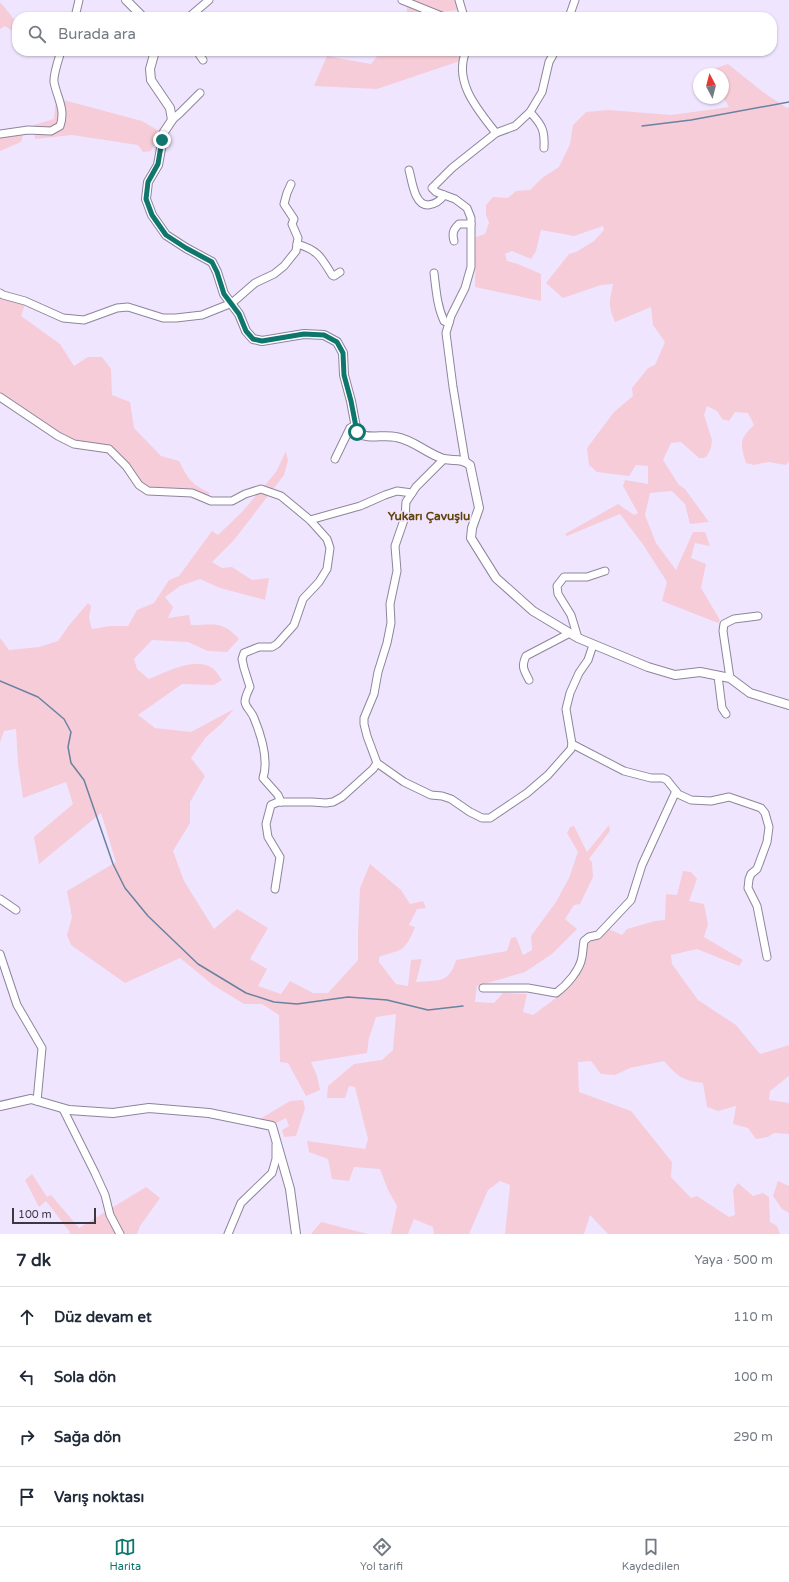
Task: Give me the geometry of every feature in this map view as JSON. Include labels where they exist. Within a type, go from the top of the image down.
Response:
[{"type":"street","points":[[76,12],[78,0]]},
{"type":"street","points":[[126,0],[138,12]]},
{"type":"street","points":[[195,12],[210,0]]},
{"type":"street","points":[[402,0],[432,12]]},
{"type":"street","points":[[459,0],[463,12]]},
{"type":"street","points":[[571,12],[575,0]]},
{"type":"street","points":[[0,134],[28,130],[51,131],[60,126],[63,118],[61,104],[54,81],[56,67],[60,56]]},
{"type":"street","points":[[154,56],[150,69],[151,80],[170,108],[172,120]]},
{"type":"street","points":[[201,56],[204,60]]},
{"type":"street","points":[[464,56],[462,59],[464,83],[471,100],[496,133]]},
{"type":"street","points":[[552,56],[542,92],[530,112],[515,126],[496,133],[432,188],[436,192],[455,199],[467,208],[471,218],[471,267],[465,288],[451,316],[446,333],[465,460],[470,465],[479,508],[472,528],[471,538],[496,578],[532,610],[578,638],[648,667],[675,675],[700,672],[730,678],[750,693],[789,705]]},
{"type":"street","points":[[200,93],[172,120],[164,132],[158,164],[148,182],[146,199],[152,215],[166,235],[212,262],[224,294],[232,303],[239,314],[246,331],[253,339],[262,341],[311,334],[324,335],[337,342],[343,353],[344,375],[357,432],[364,437],[396,437],[411,441],[444,458],[465,460]]},
{"type":"street","points":[[530,112],[542,126],[545,139],[544,148]]},
{"type":"street","points":[[409,170],[421,203],[425,205],[434,204],[441,200],[444,195]]},
{"type":"street","points":[[0,293],[25,301],[63,318],[84,320],[117,308],[128,307],[164,318],[202,315],[232,303],[255,283],[274,274],[284,266],[296,251],[298,238],[292,224],[294,218],[284,204],[291,184]]},
{"type":"street","points":[[454,241],[452,234],[454,229],[459,224],[471,224]]},
{"type":"street","points":[[297,244],[309,247],[317,252],[332,275],[334,276],[340,272]]},
{"type":"street","points":[[434,272],[437,298],[441,315],[444,322],[449,323]]},
{"type":"street","points":[[0,398],[58,436],[74,444],[109,449],[126,466],[139,485],[148,491],[192,493],[211,501],[232,501],[245,494],[261,489],[281,496],[310,520],[327,540],[330,548],[327,569],[319,582],[303,600],[294,625],[277,644],[272,647],[259,647],[244,653],[242,659],[250,687],[246,694],[245,701],[249,711],[254,717],[264,752],[266,764],[263,778],[278,795],[281,802]]},
{"type":"street","points":[[335,459],[350,428],[356,425]]},
{"type":"street","points":[[444,458],[416,487],[406,502],[405,517],[395,546],[397,571],[390,604],[390,623],[387,642],[378,672],[374,694],[364,718],[367,736],[377,763],[404,782],[431,795],[442,796],[452,800],[482,818],[490,818],[527,793],[548,775],[571,749],[572,744],[566,709],[570,693],[579,673],[588,660],[593,645]]},
{"type":"street","points":[[310,520],[360,506],[397,491],[412,492]]},
{"type":"street","points":[[578,638],[571,615],[558,594],[557,586],[564,578],[587,577],[605,571]]},
{"type":"street","points":[[730,678],[723,631],[724,624],[734,619],[758,616]]},
{"type":"street","points":[[529,680],[523,669],[522,663],[526,656],[570,633]]},
{"type":"street","points":[[718,676],[722,708],[726,714]]},
{"type":"street","points":[[572,744],[624,771],[651,778],[663,778],[667,780],[678,794],[691,800],[711,801],[729,797],[761,808],[765,813],[769,827],[767,842],[757,869],[751,874],[748,888],[757,906],[767,957]]},
{"type":"street","points":[[275,889],[280,857],[268,837],[266,824],[271,805],[281,802],[333,802],[342,797],[373,769],[377,763]]},
{"type":"street","points":[[483,988],[528,988],[556,993],[563,988],[576,971],[582,958],[584,941],[589,937],[598,935],[632,900],[642,865],[676,791]]},
{"type":"street","points":[[0,899],[16,910]]},
{"type":"street","points":[[0,954],[17,1005],[42,1048],[37,1101]]},
{"type":"street","points":[[0,1106],[31,1099],[69,1110],[113,1112],[149,1108],[209,1113],[272,1126],[290,1189],[296,1234]]},
{"type":"street","points":[[63,1109],[95,1173],[110,1215],[120,1234]]},
{"type":"street","points":[[228,1234],[242,1203],[272,1173],[276,1159],[276,1140]]},
{"type":"shaded area","points":[[407,0],[455,0],[458,10],[439,12],[407,12]]},
{"type":"shaded area","points":[[0,3],[12,17],[12,31],[5,26],[0,29]]},
{"type":"shaded area","points":[[327,56],[371,64],[377,56],[460,56],[460,61],[377,89],[314,86]]},
{"type":"shaded area","points":[[728,64],[763,92],[787,108],[789,107],[789,461],[786,465],[768,462],[754,465],[746,463],[742,442],[743,438],[754,425],[748,413],[735,412],[729,421],[722,419],[717,411],[707,406],[704,415],[712,440],[711,448],[707,456],[704,458],[699,458],[681,442],[671,443],[663,460],[679,485],[685,489],[709,522],[690,524],[685,504],[672,491],[650,493],[645,515],[656,543],[676,570],[693,532],[705,532],[710,546],[695,543],[691,558],[706,564],[701,588],[720,620],[718,623],[662,601],[667,582],[644,546],[620,514],[567,536],[565,534],[618,504],[634,515],[638,513],[623,486],[625,480],[648,484],[648,466],[636,465],[629,476],[597,472],[589,465],[587,448],[614,412],[633,396],[632,388],[648,368],[655,365],[665,342],[653,325],[651,307],[615,322],[610,307],[613,284],[601,285],[563,298],[546,283],[569,254],[576,252],[594,241],[604,230],[603,226],[574,236],[541,230],[536,251],[531,259],[512,251],[505,254],[507,261],[541,274],[541,301],[475,287],[476,237],[485,234],[489,223],[486,215],[486,205],[493,197],[508,198],[516,191],[530,190],[542,178],[559,167],[570,144],[573,125],[586,112],[609,110],[671,115],[729,107],[727,104],[729,104],[729,68],[716,68]]},
{"type":"shaded area","points":[[56,98],[142,121],[159,131],[151,151],[143,152],[138,145],[72,135],[35,139],[34,125],[54,119]]},
{"type":"shaded area","points":[[23,135],[21,142],[0,151],[0,137]]},
{"type":"shaded area","points":[[0,297],[25,304],[21,316],[60,344],[74,366],[88,357],[102,357],[111,369],[112,395],[130,402],[134,428],[161,456],[179,461],[194,484],[210,493],[207,496],[152,488],[140,481],[109,446],[79,442],[71,439],[0,394]]},
{"type":"shaded area","points":[[286,451],[288,461],[284,475],[234,540],[212,562],[222,568],[232,567],[252,580],[269,578],[265,600],[220,588],[200,579],[180,586],[165,597],[173,607],[168,618],[189,615],[191,625],[212,624],[223,626],[239,639],[227,652],[208,651],[188,642],[152,640],[134,659],[137,669],[149,679],[180,666],[197,664],[205,665],[213,669],[222,680],[214,685],[182,684],[138,715],[155,728],[191,732],[234,709],[222,723],[206,737],[191,758],[205,776],[190,802],[190,823],[173,851],[184,881],[214,929],[237,909],[268,928],[250,959],[267,969],[258,986],[281,994],[290,981],[313,993],[328,993],[358,960],[360,888],[370,864],[401,890],[410,904],[423,901],[426,908],[417,909],[409,925],[415,927],[407,944],[398,951],[379,957],[379,962],[396,984],[408,986],[411,960],[422,959],[416,982],[442,979],[450,973],[456,960],[507,951],[511,938],[516,937],[523,955],[532,950],[531,936],[556,902],[569,878],[578,852],[567,833],[570,827],[574,826],[587,852],[609,825],[610,831],[589,859],[592,862],[593,877],[580,904],[574,905],[565,919],[577,929],[552,954],[525,972],[477,986],[475,1002],[494,1003],[503,993],[527,994],[523,1012],[533,1015],[560,995],[583,969],[586,958],[586,945],[589,941],[602,936],[609,929],[622,935],[627,929],[655,921],[665,920],[666,894],[677,895],[683,871],[691,872],[697,879],[689,901],[704,904],[708,924],[704,937],[743,960],[739,966],[697,949],[671,955],[672,964],[698,1000],[736,1025],[760,1054],[789,1045],[789,1076],[770,1091],[769,1100],[789,1103],[789,1134],[774,1133],[768,1137],[756,1139],[748,1128],[733,1124],[736,1106],[718,1111],[707,1107],[703,1083],[690,1081],[681,1077],[664,1061],[630,1068],[615,1075],[601,1074],[591,1061],[578,1062],[579,1092],[631,1111],[672,1162],[671,1177],[691,1198],[697,1196],[729,1217],[735,1215],[733,1190],[738,1183],[753,1196],[763,1193],[769,1197],[770,1222],[777,1226],[780,1234],[608,1234],[590,1215],[584,1234],[505,1234],[510,1185],[500,1181],[488,1190],[469,1234],[434,1234],[433,1227],[414,1219],[408,1234],[391,1234],[397,1206],[388,1190],[380,1169],[354,1167],[349,1181],[332,1179],[328,1159],[309,1152],[307,1141],[365,1149],[368,1139],[355,1087],[349,1086],[345,1098],[327,1098],[328,1086],[354,1064],[382,1060],[393,1050],[396,1014],[376,1017],[369,1038],[367,1053],[311,1062],[317,1076],[320,1090],[306,1096],[288,1063],[280,1062],[279,1015],[262,1004],[244,1004],[213,985],[180,958],[125,983],[71,945],[67,935],[72,917],[67,891],[116,862],[101,813],[39,864],[34,837],[73,804],[66,782],[23,798],[18,763],[16,729],[4,731],[0,742],[0,638],[9,650],[39,647],[58,641],[88,603],[91,606],[89,618],[92,629],[110,626],[128,626],[137,610],[154,603],[169,580],[179,576],[212,531],[218,535],[242,512],[276,472]]},
{"type":"shaded area","points":[[303,1100],[305,1108],[296,1136],[284,1137],[282,1130],[289,1126],[286,1118],[274,1124],[260,1119],[290,1101]]},
{"type":"shaded area","points":[[32,1174],[47,1197],[51,1195],[79,1228],[146,1187],[160,1198],[140,1226],[137,1234],[69,1234],[70,1232],[46,1201],[39,1207],[25,1180]]},
{"type":"shaded area","points":[[778,1181],[789,1186],[789,1213],[782,1209],[773,1196]]},
{"type":"shaded area","points":[[321,1222],[368,1234],[311,1234]]},
{"type":"waterway","points":[[642,126],[691,120],[789,102]]},
{"type":"waterway","points":[[0,681],[38,697],[64,719],[71,732],[68,747],[71,763],[84,780],[113,864],[125,888],[148,916],[198,964],[246,993],[274,1002],[297,1004],[348,997],[387,1000],[428,1010],[463,1006]]},
{"type":"district","name":"Yukarı Çavuşlu","points":[[429,516]]},
{"type":"route","points":[[162,140],[158,164],[148,182],[146,199],[152,215],[166,235],[212,262],[224,294],[232,303],[239,314],[246,331],[253,339],[262,341],[304,334],[324,335],[337,342],[343,353],[344,375],[357,432]]}]
